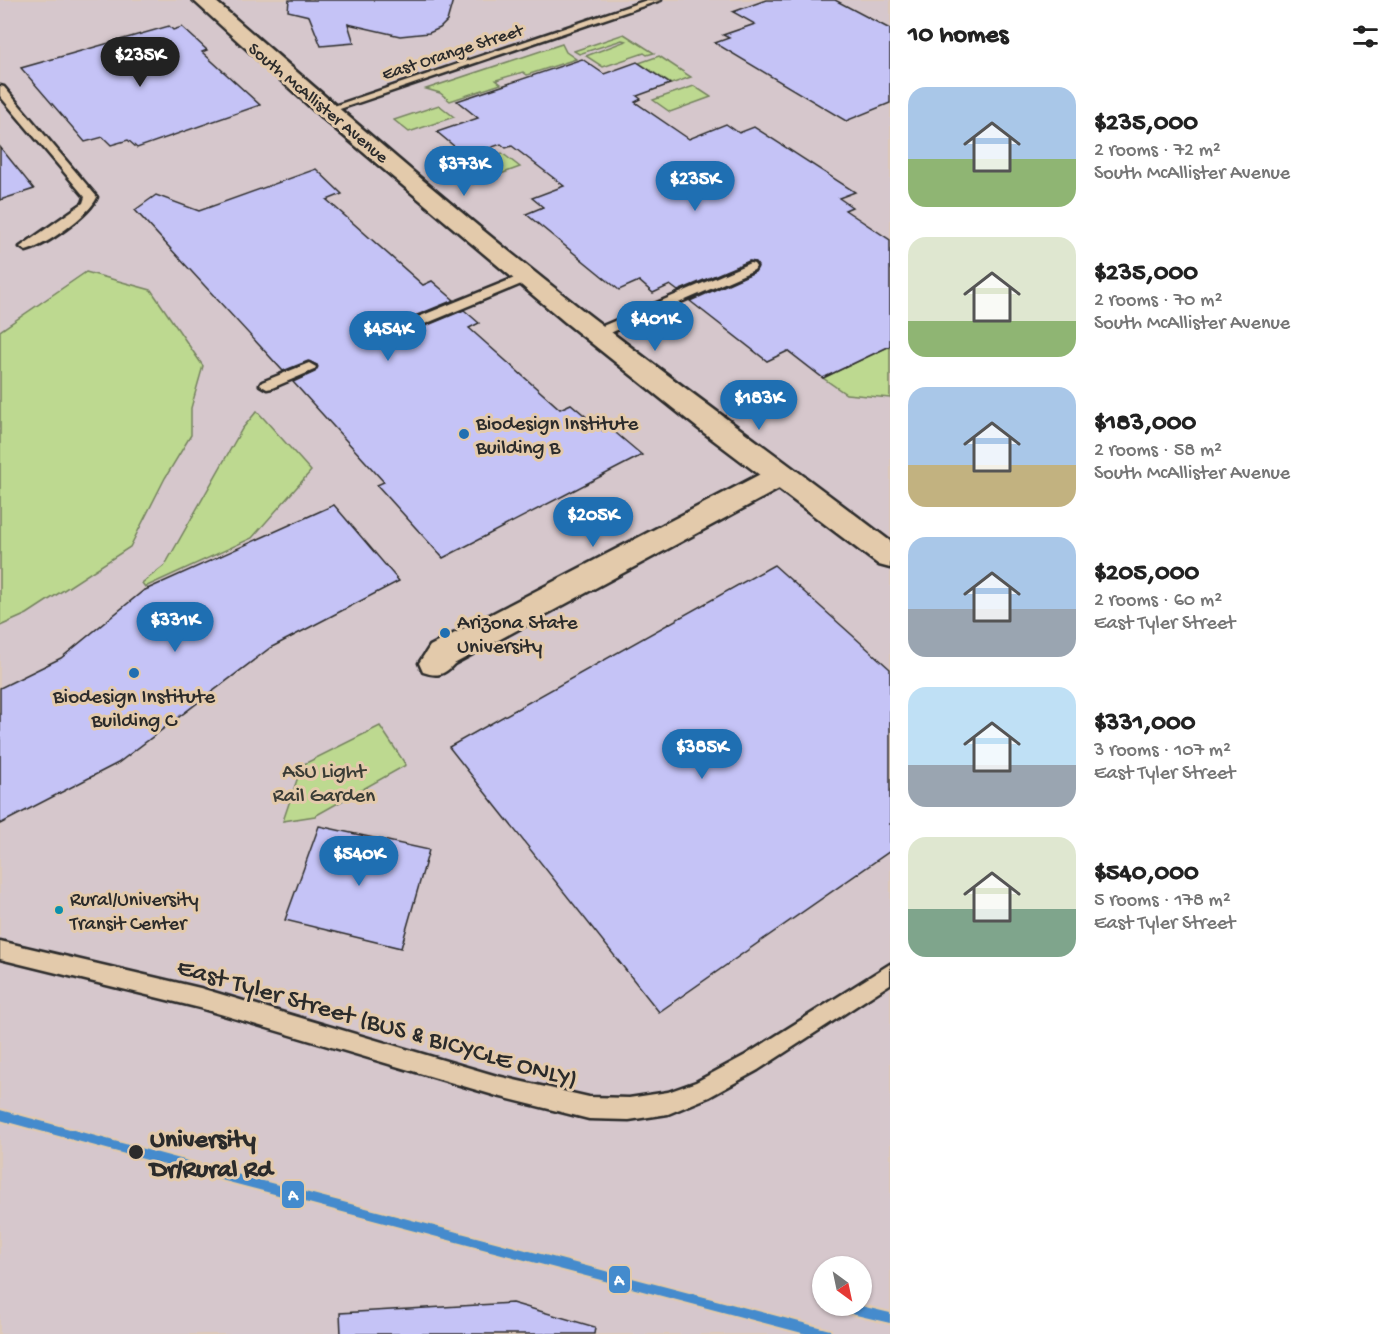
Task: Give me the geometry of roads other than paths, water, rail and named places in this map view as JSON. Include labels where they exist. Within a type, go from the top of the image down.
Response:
[{"type":"street","name":"South McAllister Avenue","points":[[203,0],[327,110],[596,334],[890,557]]},
{"type":"street","points":[[435,663],[442,656],[782,476]]},
{"type":"lane","name":"East Orange Street","points":[[327,110],[656,0]]},
{"type":"lane","points":[[0,89],[91,197],[88,206],[41,240],[26,247]]},
{"type":"lane","points":[[596,334],[750,267]]},
{"type":"lane","points":[[369,342],[527,277]]},
{"type":"lane","points":[[267,385],[309,367]]},
{"type":"lane","name":"East Tyler Street (BUS & BICYCLE ONLY)","points":[[0,950],[200,998],[497,1086],[589,1108],[629,1109],[668,1103],[702,1089],[751,1063],[890,973]]},
{"type":"place","name":"Biodesign Institute Building B","points":[[464,434]]},
{"type":"place","name":"Arizona State University","points":[[445,633]]},
{"type":"place","name":"Biodesign Institute Building C","points":[[134,673]]},
{"type":"place","name":"Rural/University Transit Center","points":[[59,910]]},
{"type":"place","name":"University Dr/Rural Rd","points":[[136,1152]]},
{"type":"park label","name":"ASU Light Rail Garden","points":[[324,782]]}]
